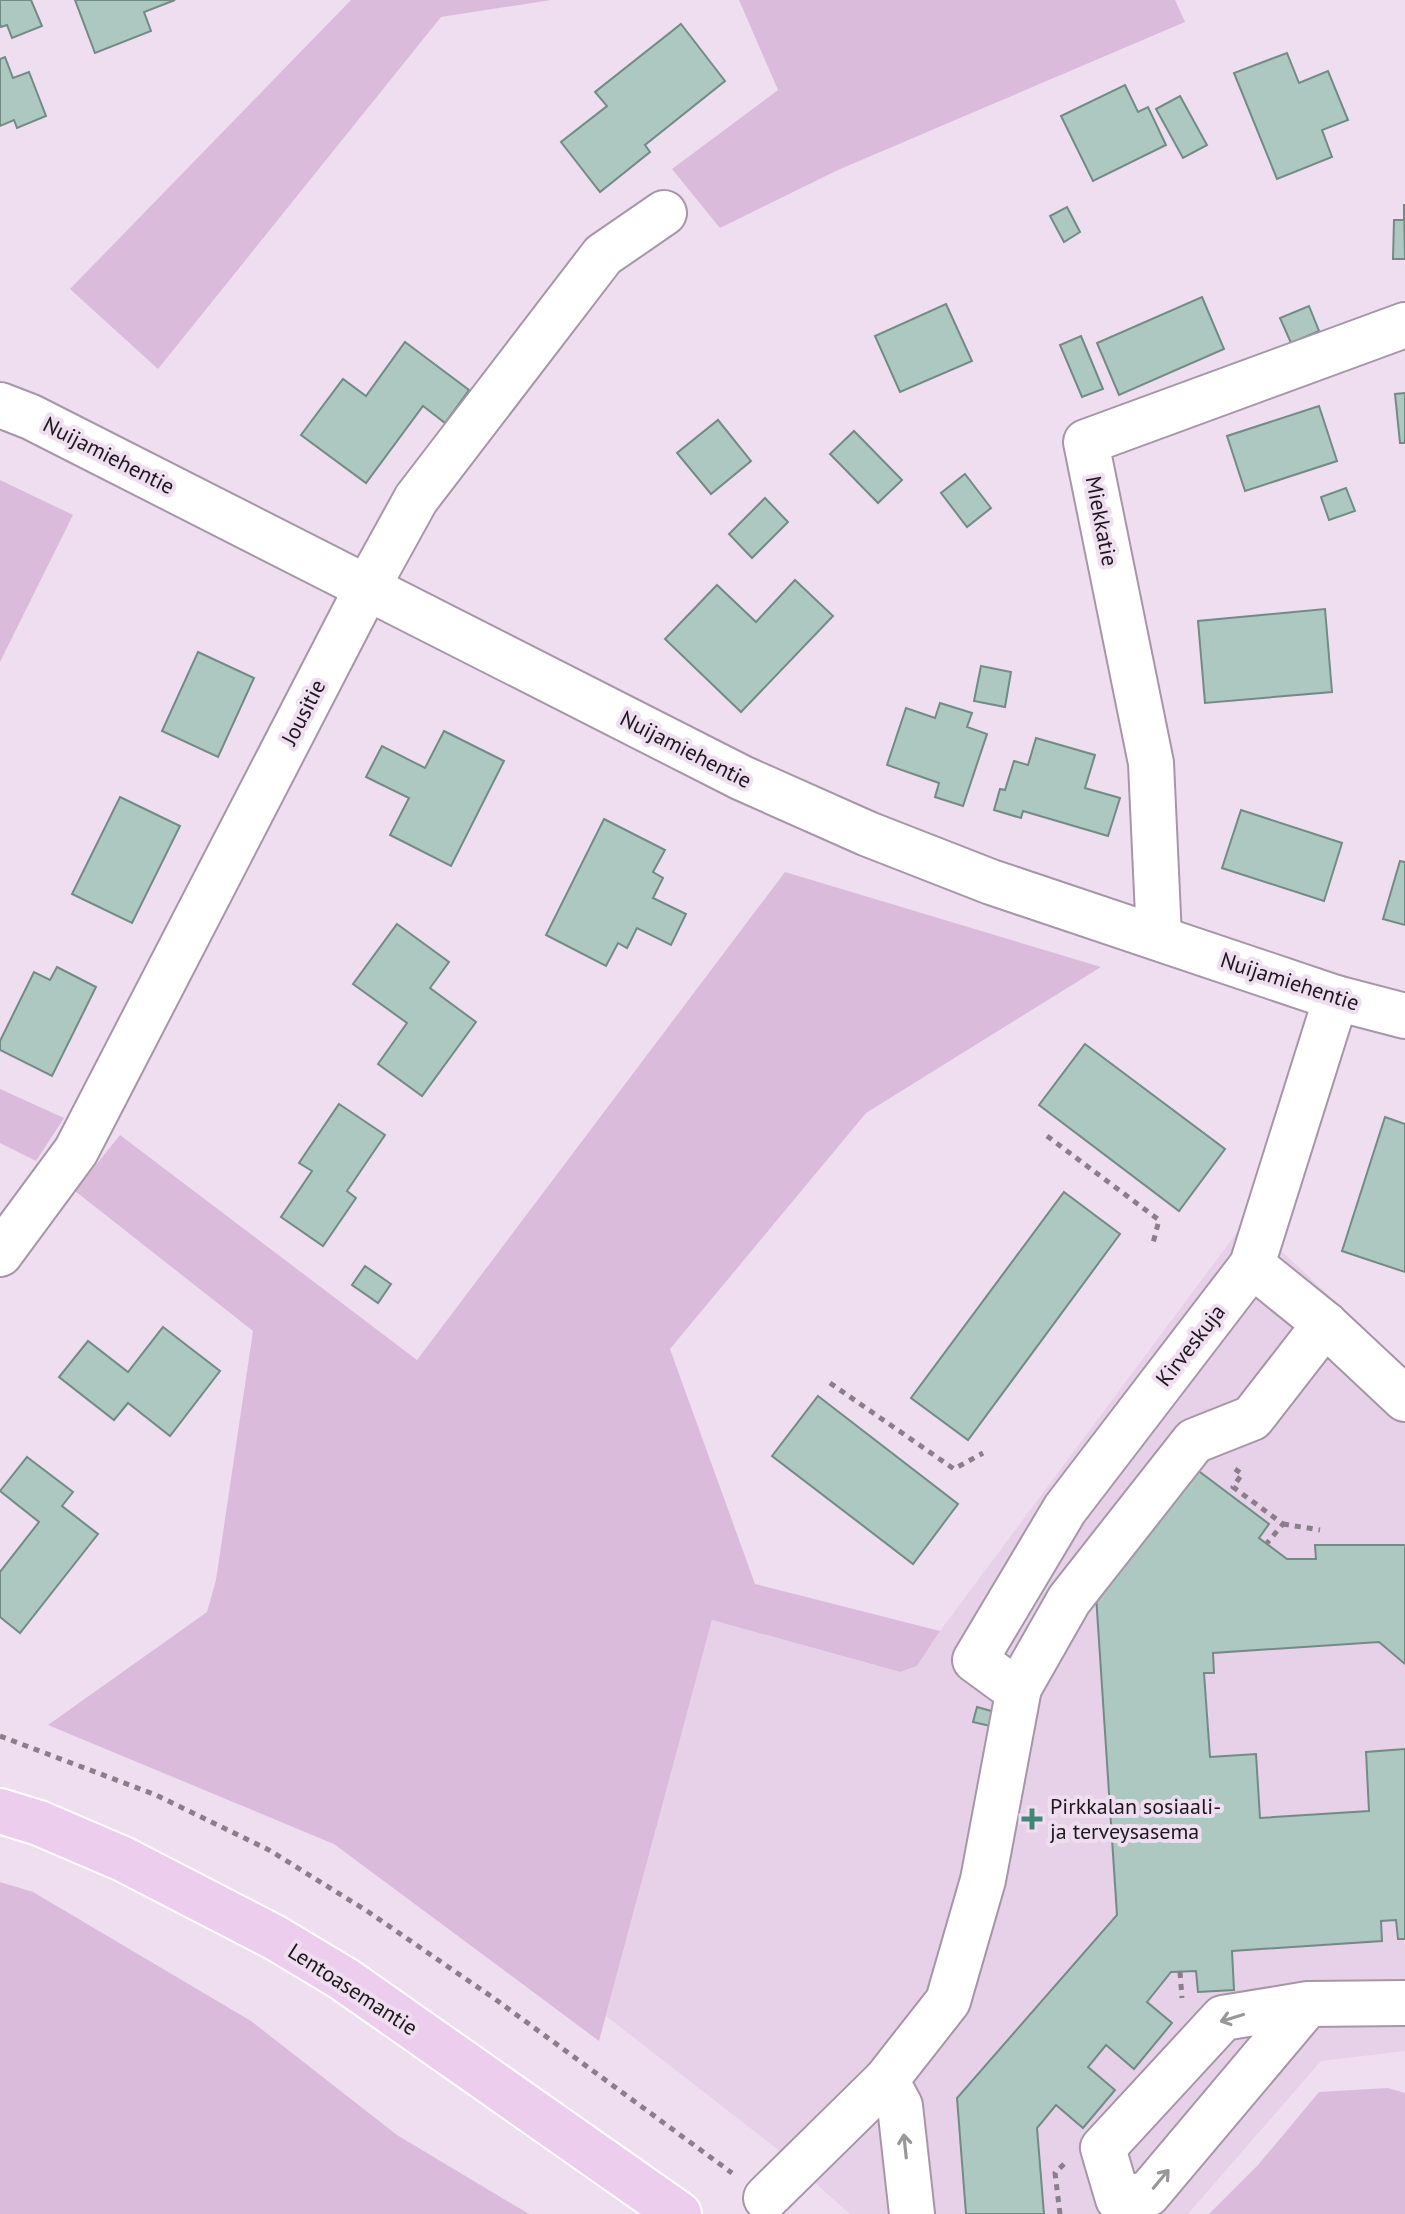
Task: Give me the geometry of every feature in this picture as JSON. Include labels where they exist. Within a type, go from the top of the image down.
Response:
[{"type":"main road","name":"Lentoasemantie","points":[[0,1811],[39,1823],[123,1859],[274,1937],[344,1979],[679,2214]]},
{"type":"street","name":"Jousitie","points":[[0,1254],[76,1151],[416,499],[603,255],[664,213]]},
{"type":"street","name":"Miekkatie","points":[[1159,937],[1151,763],[1086,442],[1405,325]]},
{"type":"street","name":"Nuijamiehentie","points":[[0,405],[31,417],[368,586],[742,778],[868,834],[991,882],[1336,998],[1405,1016]]},
{"type":"street","name":"Kirveskuja","points":[[1019,1688],[1005,1682],[975,1660],[1065,1509],[1252,1265],[1336,998]]},
{"type":"street","points":[[1252,1265],[1325,1324],[1405,1399]]},
{"type":"street","points":[[766,2198],[886,2080],[948,2001],[983,1880],[1019,1688],[1069,1600],[1194,1441],[1252,1418],[1325,1324]]},
{"type":"street","points":[[1308,2004],[1148,2194],[1119,2206],[1103,2148],[1223,2018],[1308,2004],[1405,2003]]},
{"type":"street","points":[[886,2080],[900,2106],[912,2214]]},
{"type":"path","points":[[1047,1136],[1159,1220],[1152,1247]]},
{"type":"path","points":[[830,1383],[954,1469],[983,1453]]},
{"type":"path","points":[[1233,1487],[1283,1524],[1320,1530]]},
{"type":"path","points":[[1267,1543],[1283,1524]]},
{"type":"path","points":[[0,1736],[156,1795],[269,1850],[367,1911],[495,1999],[766,2198]]},
{"type":"shaded area","points":[[351,0],[551,0],[441,17],[158,369],[70,289]]},
{"type":"shaded area","points":[[739,0],[1175,0],[1185,22],[838,170],[720,228],[672,169],[778,90]]},
{"type":"shaded area","points":[[0,480],[73,515],[0,662]]},
{"type":"shaded area","points":[[785,872],[1101,967],[866,1113],[670,1349],[755,1584],[940,1631],[917,1666],[900,1672],[712,1620],[599,2041],[334,1844],[48,1725],[207,1612],[216,1580],[253,1331],[75,1191],[120,1135],[417,1360]]},
{"type":"shaded area","points":[[0,1089],[64,1118],[36,1161],[0,1143]]},
{"type":"shaded area","name":"Pirkkalan sosiaali- ja terveysasema","points":[[1241,1227],[1279,1249],[1405,1366],[1405,2051],[1321,2061],[1188,2214],[850,2214],[776,2148],[606,2016],[712,1620],[899,1672],[917,1666]]},
{"type":"shaded area","points":[[0,1882],[33,1892],[251,2021],[397,2135],[529,2214],[0,2214]]},
{"type":"shaded area","points":[[1388,2088],[1405,2093],[1405,2214],[1209,2214],[1258,2165],[1319,2092]]},
{"type":"building","points":[[0,0],[31,0],[42,26],[12,38],[7,25],[1,27],[0,24]]},
{"type":"building","points":[[75,0],[175,0],[144,12],[151,31],[95,53]]},
{"type":"building","points":[[681,24],[725,81],[645,145],[650,152],[600,192],[561,142],[607,106],[595,92]]},
{"type":"building","points":[[1287,53],[1299,83],[1328,71],[1348,120],[1322,130],[1332,157],[1277,179],[1234,73]]},
{"type":"building","points":[[5,57],[13,78],[29,72],[46,116],[17,128],[14,120],[0,126],[0,59]]},
{"type":"building","points":[[1125,85],[1138,112],[1148,107],[1166,145],[1093,181],[1061,116]]},
{"type":"building","points":[[1180,96],[1207,145],[1183,158],[1156,109]]},
{"type":"building","points":[[1404,204],[1405,259],[1393,259],[1394,220],[1404,220]]},
{"type":"building","points":[[1067,207],[1080,232],[1064,242],[1050,216]]},
{"type":"building","points":[[1202,297],[1224,349],[1119,395],[1097,343]]},
{"type":"building","points":[[946,304],[972,361],[900,392],[875,336]]},
{"type":"building","points":[[1309,306],[1319,331],[1291,343],[1280,318]]},
{"type":"building","points":[[1081,336],[1103,389],[1082,397],[1060,345]]},
{"type":"building","points":[[405,342],[469,390],[445,423],[423,406],[366,483],[301,435],[343,379],[366,396]]},
{"type":"building","points":[[1405,393],[1405,443],[1400,443],[1395,394]]},
{"type":"building","points":[[1319,406],[1337,461],[1245,491],[1227,436]]},
{"type":"building","points":[[718,420],[751,461],[711,494],[677,453]]},
{"type":"building","points":[[854,431],[902,480],[878,503],[830,454]]},
{"type":"building","points":[[965,474],[991,508],[967,527],[941,493]]},
{"type":"building","points":[[1346,488],[1355,511],[1329,520],[1321,497]]},
{"type":"building","points":[[765,498],[788,522],[752,558],[729,534]]},
{"type":"building","points":[[795,580],[833,616],[741,712],[665,639],[717,585],[756,622]]},
{"type":"building","points":[[1325,609],[1332,692],[1205,703],[1198,621]]},
{"type":"building","points":[[198,652],[254,678],[218,757],[162,731]]},
{"type":"building","points":[[981,666],[1011,672],[1005,707],[974,701]]},
{"type":"building","points":[[940,703],[972,713],[967,727],[987,734],[963,806],[935,797],[939,783],[887,765],[906,708],[935,718]]},
{"type":"building","points":[[444,731],[504,761],[451,866],[390,835],[409,798],[366,777],[382,746],[425,768]]},
{"type":"building","points":[[1036,738],[1095,755],[1085,788],[1120,798],[1108,836],[1023,811],[1021,818],[994,810],[1000,789],[1005,790],[1014,761],[1028,765]]},
{"type":"building","points":[[120,797],[180,826],[132,923],[72,894]]},
{"type":"building","points":[[1241,810],[1342,843],[1324,901],[1222,868]]},
{"type":"building","points":[[604,819],[665,850],[653,872],[663,878],[653,898],[686,914],[671,945],[637,928],[627,948],[618,943],[606,966],[546,935]]},
{"type":"building","points":[[1400,861],[1405,862],[1405,925],[1383,919]]},
{"type":"building","points":[[397,924],[449,962],[430,988],[476,1022],[422,1096],[378,1064],[407,1023],[353,984]]},
{"type":"building","points":[[57,967],[96,987],[52,1076],[0,1050],[0,1041],[34,972],[50,980]]},
{"type":"building","points":[[1085,1044],[1225,1149],[1179,1211],[1039,1105]]},
{"type":"building","points":[[339,1104],[385,1135],[347,1191],[356,1198],[323,1246],[281,1217],[312,1171],[299,1163]]},
{"type":"building","points":[[1385,1117],[1405,1124],[1405,1272],[1342,1251]]},
{"type":"building","points":[[1064,1192],[1120,1234],[968,1440],[911,1398]]},
{"type":"building","points":[[365,1266],[391,1284],[378,1303],[352,1285]]},
{"type":"building","points":[[163,1327],[220,1371],[170,1436],[128,1403],[114,1420],[59,1377],[88,1341],[128,1372]]},
{"type":"building","points":[[818,1396],[958,1504],[913,1564],[772,1456]]},
{"type":"building","points":[[27,1457],[73,1492],[62,1506],[98,1534],[20,1633],[0,1617],[0,1572],[39,1522],[0,1491]]},
{"type":"building","points":[[1192,1466],[1269,1524],[1259,1538],[1287,1559],[1316,1559],[1315,1545],[1405,1545],[1405,1664],[1379,1642],[1213,1653],[1214,1673],[1204,1673],[1210,1757],[1256,1754],[1260,1818],[1369,1811],[1366,1752],[1405,1749],[1405,1939],[1398,1939],[1396,1920],[1381,1921],[1382,1941],[1232,1951],[1234,1990],[1198,1992],[1196,1971],[1171,1972],[1147,2002],[1172,2023],[1134,2069],[1106,2045],[1088,2067],[1115,2090],[1083,2128],[1056,2105],[1037,2128],[1044,2214],[966,2214],[957,2098],[1117,1915],[1096,1595]]},
{"type":"building","points":[[977,1707],[1002,1714],[999,1728],[973,1722]]},
{"type":"place","name":"Pirkkalan sosiaali- ja terveysasema","points":[[1032,1819]]}]
